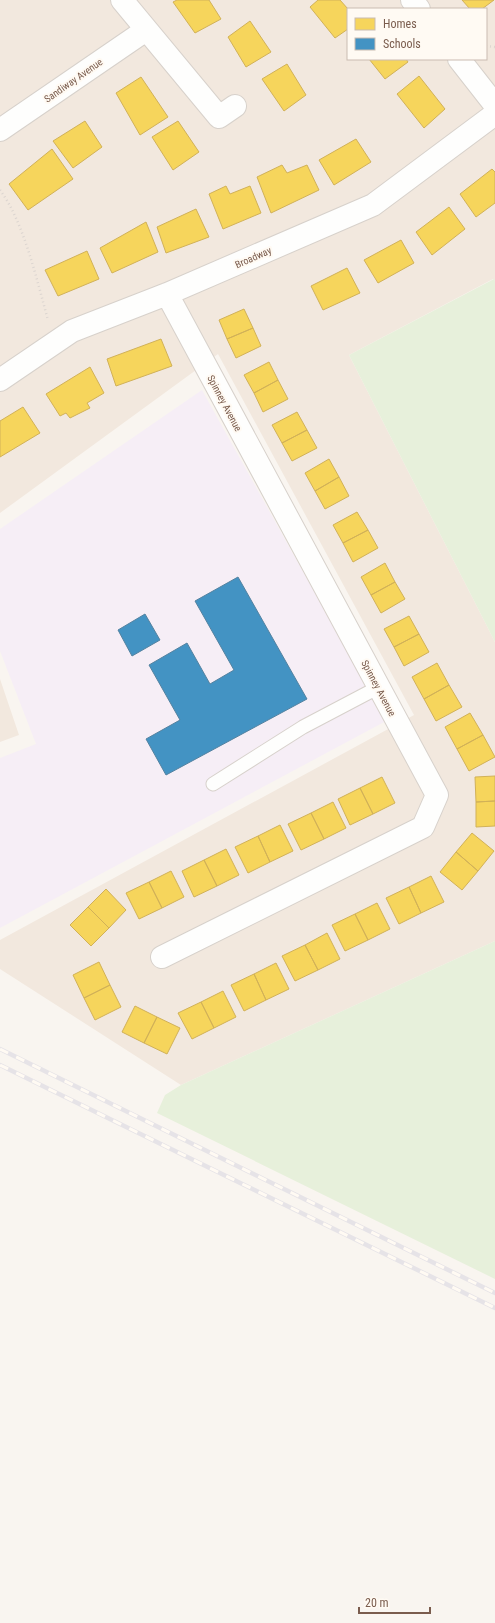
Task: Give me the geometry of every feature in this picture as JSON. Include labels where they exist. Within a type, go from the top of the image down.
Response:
[{"type":"street","points":[[122,0],[219,117],[235,106]]},
{"type":"street","points":[[412,0],[418,8]]},
{"type":"street","name":"Sandiway Avenue","points":[[0,130],[146,30]]},
{"type":"street","points":[[460,60],[495,105]]},
{"type":"street","name":"Broadway","points":[[0,380],[55,341],[72,331],[167,294],[373,205],[495,114]]},
{"type":"street","name":"Spinney Avenue","points":[[162,957],[423,827],[437,795],[167,294]]},
{"type":"lane","points":[[213,784],[303,727],[379,687]]},
{"type":"path","points":[[0,190],[14,216],[27,248],[55,341]]},
{"type":"shaded area","points":[[0,0],[495,0],[495,281],[493,279],[349,355],[495,642],[495,941],[181,1085],[0,969],[0,940],[414,715],[218,354],[0,513]]},
{"type":"shaded area","points":[[202,390],[386,721],[0,928],[0,758],[36,744],[0,651],[0,529]]},
{"type":"shaded area","points":[[0,679],[19,735],[0,742]]},
{"type":"green space","points":[[494,279],[495,281],[495,642],[349,355]]},
{"type":"green space","points":[[495,941],[495,1279],[157,1113],[165,1095],[181,1085]]},
{"type":"building: Homes","points":[[177,0],[209,0],[221,19],[195,33],[173,2]]},
{"type":"building: Homes","points":[[318,0],[340,0],[347,8],[347,30],[335,38],[310,7]]},
{"type":"building: Homes","points":[[462,0],[494,0],[483,8],[469,8]]},
{"type":"building: Homes","points":[[250,21],[271,52],[246,67],[228,37]]},
{"type":"building: Homes","points":[[370,60],[407,60],[408,62],[385,79]]},
{"type":"building: Homes","points":[[287,64],[306,95],[284,111],[262,79]]},
{"type":"building: Homes","points":[[419,76],[445,109],[424,128],[397,94]]},
{"type":"building: Homes","points":[[141,77],[168,117],[140,135],[116,93]]},
{"type":"building: Homes","points":[[85,121],[102,147],[73,168],[53,141]]},
{"type":"building: Homes","points":[[178,121],[199,152],[173,170],[152,137]]},
{"type":"building: Homes","points":[[356,139],[371,162],[334,185],[319,160]]},
{"type":"building: Homes","points":[[52,149],[73,179],[28,210],[9,184]]},
{"type":"building: Homes","points":[[282,165],[287,173],[307,165],[319,190],[271,213],[257,177]]},
{"type":"building: Homes","points":[[492,169],[495,172],[495,203],[476,217],[460,194]]},
{"type":"building: Homes","points":[[226,186],[230,194],[250,186],[261,213],[223,229],[209,194]]},
{"type":"building: Homes","points":[[449,207],[465,229],[432,255],[416,232]]},
{"type":"building: Homes","points":[[196,209],[209,237],[166,253],[157,227]]},
{"type":"building: Homes","points":[[146,222],[158,252],[112,273],[100,248]]},
{"type":"building: Homes","points":[[401,240],[414,263],[378,283],[364,260]]},
{"type":"building: Homes","points":[[87,251],[99,279],[58,296],[45,270]]},
{"type":"building: Homes","points":[[347,268],[360,293],[323,310],[311,286]]},
{"type":"building: Homes","points":[[244,309],[253,328],[227,339],[219,320]]},
{"type":"building: Homes","points":[[253,328],[261,346],[236,358],[227,339]]},
{"type":"building: Homes","points":[[161,339],[172,366],[116,386],[107,359]]},
{"type":"building: Homes","points":[[269,362],[278,380],[254,393],[244,375]]},
{"type":"building: Homes","points":[[90,367],[104,393],[87,403],[90,408],[70,418],[66,413],[60,416],[46,394]]},
{"type":"building: Homes","points":[[278,380],[288,399],[263,412],[254,393]]},
{"type":"building: Homes","points":[[23,407],[40,433],[0,457],[0,421]]},
{"type":"building: Homes","points":[[297,412],[307,430],[282,443],[272,425]]},
{"type":"building: Homes","points":[[307,430],[317,448],[292,461],[282,443]]},
{"type":"building: Homes","points":[[329,459],[339,477],[315,491],[305,473]]},
{"type":"building: Homes","points":[[339,477],[349,496],[325,509],[315,491]]},
{"type":"building: Homes","points":[[357,512],[368,530],[343,543],[333,525]]},
{"type":"building: Homes","points":[[368,530],[378,548],[353,562],[343,543]]},
{"type":"building: Homes","points":[[385,563],[395,582],[371,595],[361,577]]},
{"type":"building: Homes","points":[[395,582],[405,599],[381,613],[371,595]]},
{"type":"building: Homes","points":[[409,616],[419,634],[394,647],[384,629]]},
{"type":"building: Homes","points":[[419,634],[429,652],[404,666],[394,647]]},
{"type":"building: Homes","points":[[437,663],[449,685],[424,699],[412,677]]},
{"type":"building: Homes","points":[[449,685],[462,707],[436,721],[424,699]]},
{"type":"building: Homes","points":[[470,713],[483,735],[457,749],[445,727]]},
{"type":"building: Homes","points":[[483,735],[495,757],[469,771],[457,749]]},
{"type":"building: Homes","points":[[495,776],[495,801],[476,802],[475,777]]},
{"type":"building: Homes","points":[[382,777],[395,803],[373,814],[360,788]]},
{"type":"building: Homes","points":[[360,788],[373,814],[350,825],[338,799]]},
{"type":"building: Homes","points":[[495,801],[495,826],[476,827],[476,802]]},
{"type":"building: Homes","points":[[333,802],[346,828],[324,839],[311,813]]},
{"type":"building: Homes","points":[[311,813],[324,839],[301,850],[288,824]]},
{"type":"building: Homes","points":[[280,825],[293,851],[270,862],[258,836]]},
{"type":"building: Homes","points":[[472,833],[494,851],[478,871],[456,852]]},
{"type":"building: Homes","points":[[258,836],[270,862],[248,873],[235,847]]},
{"type":"building: Homes","points":[[226,849],[239,875],[217,886],[204,860]]},
{"type":"building: Homes","points":[[456,852],[478,871],[462,890],[440,872]]},
{"type":"building: Homes","points":[[204,860],[217,886],[194,897],[182,871]]},
{"type":"building: Homes","points":[[171,871],[184,897],[162,908],[149,882]]},
{"type":"building: Homes","points":[[431,876],[444,902],[421,913],[409,887]]},
{"type":"building: Homes","points":[[149,882],[162,908],[139,919],[126,893]]},
{"type":"building: Homes","points":[[409,887],[421,913],[399,924],[386,898]]},
{"type":"building: Homes","points":[[106,889],[126,910],[109,928],[88,907]]},
{"type":"building: Homes","points":[[377,903],[390,929],[368,940],[355,914]]},
{"type":"building: Homes","points":[[88,907],[109,928],[91,946],[70,925]]},
{"type":"building: Homes","points":[[355,914],[368,940],[345,951],[332,925]]},
{"type":"building: Homes","points":[[327,933],[340,959],[318,970],[305,945]]},
{"type":"building: Homes","points":[[305,945],[318,970],[295,981],[282,956]]},
{"type":"building: Homes","points":[[99,962],[110,985],[84,998],[73,975]]},
{"type":"building: Homes","points":[[276,963],[289,989],[266,1000],[254,974]]},
{"type":"building: Homes","points":[[254,974],[266,1000],[244,1011],[231,985]]},
{"type":"building: Homes","points":[[110,985],[121,1007],[95,1020],[84,998]]},
{"type":"building: Homes","points":[[223,991],[236,1017],[214,1028],[201,1002]]},
{"type":"building: Homes","points":[[201,1002],[214,1028],[192,1039],[178,1013]]},
{"type":"building: Homes","points":[[135,1006],[157,1017],[144,1043],[122,1032]]},
{"type":"building: Homes","points":[[157,1017],[180,1028],[167,1054],[144,1043]]},
{"type":"building: Schools","points":[[238,577],[307,699],[166,775],[146,739],[180,720],[149,665],[187,643],[210,684],[234,670],[195,601]]},
{"type":"building: Schools","points":[[145,614],[160,640],[132,656],[118,630]]},
{"type":"railway","points":[[0,1049],[495,1293]]},
{"type":"railway","points":[[0,1065],[495,1308]]}]
